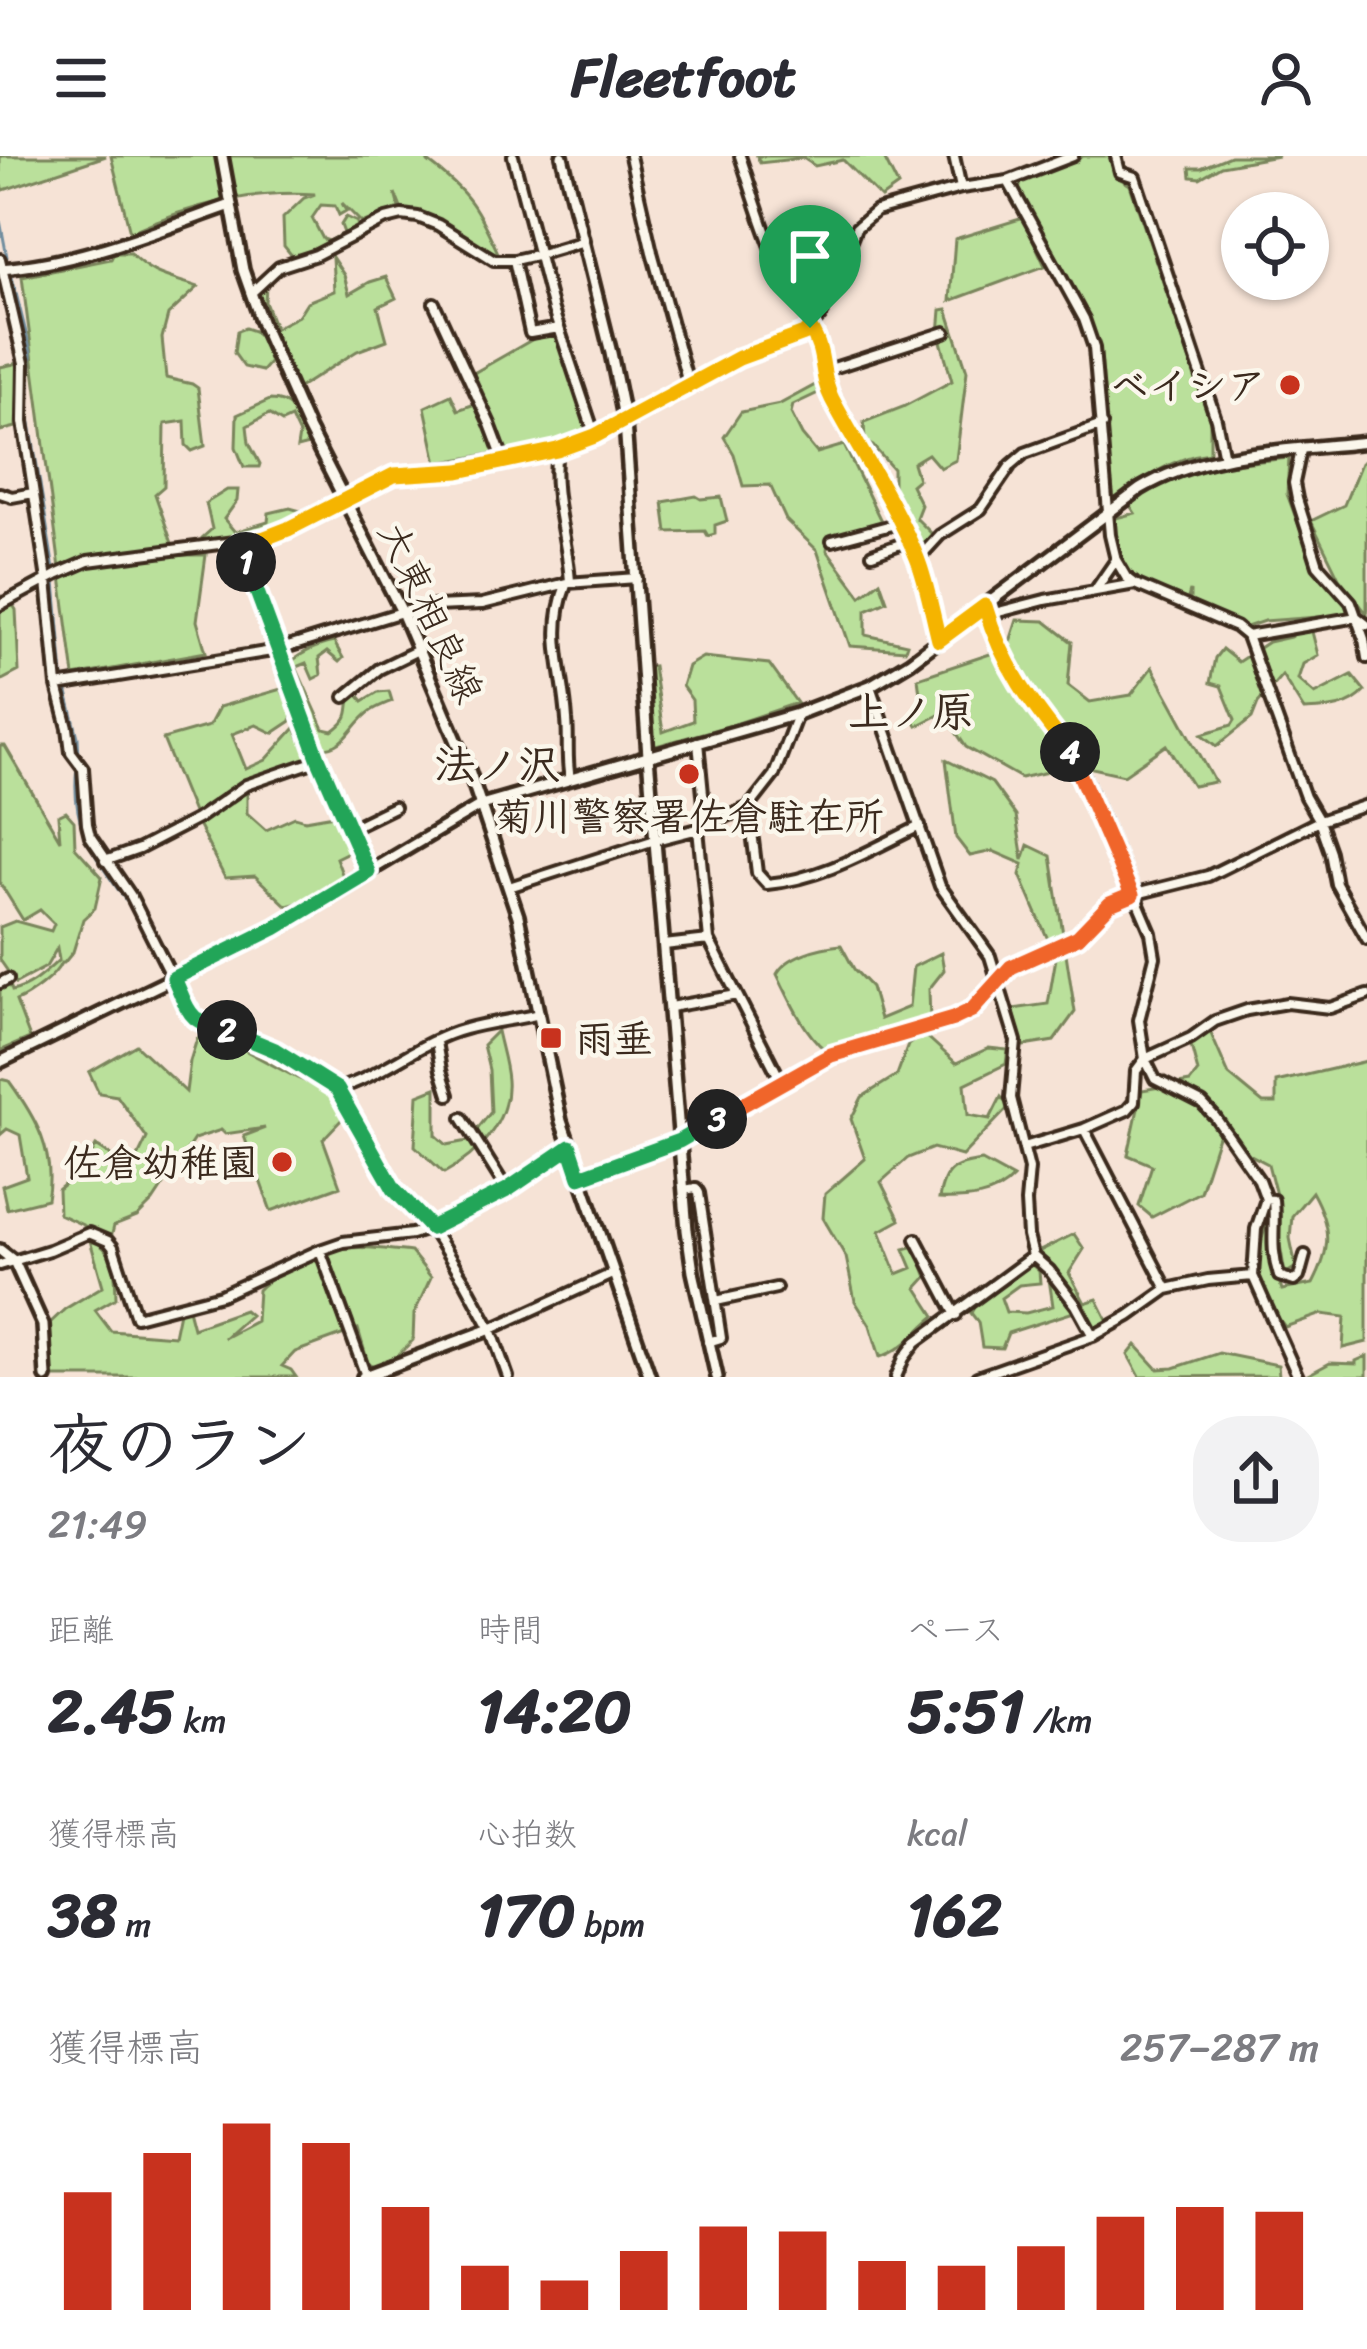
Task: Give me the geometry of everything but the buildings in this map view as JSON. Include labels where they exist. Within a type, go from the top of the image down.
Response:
[{"type":"street","name":"大東相良線","points":[[222,156],[243,270],[291,394],[402,612],[469,770],[527,950],[561,1120],[650,1377]]},
{"type":"street","points":[[513,156],[559,328],[595,436]]},
{"type":"street","points":[[562,156],[625,422],[683,1190],[693,1272],[717,1377]]},
{"type":"street","points":[[630,156],[688,386]]},
{"type":"street","points":[[740,156],[784,274],[819,343],[831,398],[918,559],[939,640]]},
{"type":"street","points":[[954,156],[962,188]]},
{"type":"street","points":[[0,605],[88,561],[265,538],[394,475],[459,471],[557,450],[595,436],[739,358],[804,334],[822,314],[856,228],[876,212],[962,188],[1009,181],[1072,156]]},
{"type":"street","points":[[1116,156],[1120,172],[1135,177],[1216,419],[1224,458]]},
{"type":"street","points":[[1009,181],[1084,320],[1094,348],[1115,560],[1135,584],[1247,635],[1305,797],[1319,821],[1336,884],[1367,939]]},
{"type":"street","points":[[231,205],[112,247],[1,266],[24,363],[23,422],[52,577],[57,686],[71,752],[83,768],[87,824],[90,836],[131,896],[192,1016],[201,1025],[230,1030],[275,1050],[337,1089],[394,1189],[431,1228],[466,1282],[508,1377]]},
{"type":"street","points":[[251,293],[279,267],[401,215],[438,225],[494,260],[514,260],[581,242]]},
{"type":"street","points":[[514,260],[530,333],[559,328]]},
{"type":"street","points":[[434,303],[504,461]]},
{"type":"street","points":[[824,371],[945,332]]},
{"type":"street","points":[[918,559],[940,536],[981,509],[1025,453],[1102,425]]},
{"type":"street","points":[[0,1062],[275,928],[481,806],[797,714],[869,686],[986,610],[1162,476],[1224,458],[1367,442]]},
{"type":"street","points":[[557,450],[558,510],[569,583],[556,623],[570,779]]},
{"type":"street","points":[[1301,450],[1294,483],[1297,499],[1318,565],[1351,602],[1367,658]]},
{"type":"street","points":[[0,496],[33,493]]},
{"type":"street","points":[[832,541],[899,523]]},
{"type":"street","points":[[872,554],[908,541]]},
{"type":"street","points":[[239,543],[319,760],[368,872]]},
{"type":"street","points":[[1095,590],[1115,560]]},
{"type":"street","points":[[57,686],[278,650],[402,612],[482,604],[569,583],[637,578]]},
{"type":"street","points":[[986,610],[1135,584]]},
{"type":"street","points":[[986,610],[1006,664],[1025,696],[1074,756],[1150,933],[1155,957],[1139,1020],[1145,1059],[1155,1079],[1202,1103],[1259,1180],[1266,1199],[1256,1229],[1253,1276],[1293,1375]]},
{"type":"street","points":[[1247,635],[1357,617],[1367,625]]},
{"type":"street","points":[[345,697],[379,669],[418,650]]},
{"type":"street","points":[[869,686],[940,886],[990,956],[1016,1041],[1011,1098],[1028,1169],[1026,1202],[1033,1256],[1076,1305],[1093,1336]]},
{"type":"street","points":[[509,886],[702,827],[749,807],[774,775],[797,714]]},
{"type":"street","points":[[698,742],[709,940],[782,1083]]},
{"type":"street","points":[[105,860],[197,819],[246,785],[319,760]]},
{"type":"street","points":[[580,1177],[679,1141],[831,1055],[972,1010],[1011,967],[1078,937],[1110,904],[1208,876],[1319,821],[1367,805]]},
{"type":"street","points":[[350,829],[394,806]]},
{"type":"street","points":[[749,807],[757,873],[767,884],[823,872],[920,826]]},
{"type":"street","points":[[664,945],[709,940]]},
{"type":"street","points":[[670,1007],[737,995]]},
{"type":"street","points":[[1024,1147],[1127,1110],[1134,1102],[1136,1071],[1145,1059],[1215,1021],[1287,1003],[1330,1008],[1367,995]]},
{"type":"street","points":[[337,1089],[464,1029],[539,1014]]},
{"type":"street","points":[[436,1042],[449,1095]]},
{"type":"street","points":[[462,1118],[507,1190]]},
{"type":"street","points":[[1084,1129],[1167,1289]]},
{"type":"street","points":[[0,1264],[89,1233],[108,1241],[120,1263],[136,1317],[221,1295],[343,1242],[431,1228],[507,1190],[570,1147]]},
{"type":"street","points":[[683,1190],[696,1188],[699,1193],[721,1338],[708,1342]]},
{"type":"street","points":[[1266,1199],[1273,1200],[1271,1230],[1279,1276],[1294,1281],[1305,1256]]},
{"type":"street","points":[[916,1239],[956,1315]]},
{"type":"street","points":[[0,1250],[14,1261],[44,1325],[46,1377]]},
{"type":"street","points":[[320,1250],[367,1376],[614,1274]]},
{"type":"street","points":[[896,1377],[916,1342],[1033,1256]]},
{"type":"street","points":[[977,1377],[1093,1336],[1167,1289],[1253,1276]]},
{"type":"street","points":[[716,1301],[776,1288]]},
{"type":"green space","points":[[0,156],[106,156],[4,190]]},
{"type":"green space","points":[[111,156],[427,156],[471,203],[499,255],[426,215],[401,208],[395,193],[399,208],[362,223],[342,203],[346,211],[339,215],[335,206],[321,205],[312,218],[323,239],[344,233],[341,225],[346,217],[357,222],[358,230],[293,257],[284,246],[283,218],[315,194],[220,201],[130,232]]},
{"type":"green space","points":[[757,156],[883,156],[898,186],[881,198],[843,160],[815,166],[803,158],[760,163]]},
{"type":"green space","points":[[1083,156],[1109,156],[1116,176],[1130,185],[1210,420],[1210,453],[1170,464],[1114,503],[1097,345],[1019,191],[1021,181]]},
{"type":"green space","points":[[1230,156],[1278,156],[1221,166],[1200,178],[1191,177],[1190,168]]},
{"type":"green space","points":[[1023,218],[1045,266],[950,301],[955,239]]},
{"type":"green space","points":[[114,253],[130,253],[154,271],[198,287],[168,315],[162,338],[166,378],[198,388],[205,446],[192,451],[186,445],[185,421],[165,424],[164,486],[155,494],[176,555],[206,555],[197,621],[206,652],[74,676],[22,277],[111,259]]},
{"type":"green space","points":[[332,257],[349,294],[386,277],[396,298],[378,307],[387,340],[357,351],[294,391],[274,341],[277,338],[271,335],[256,295],[266,285],[265,302],[275,328],[298,316],[307,302],[334,291]]},
{"type":"green space","points":[[947,309],[967,371],[956,460],[940,468],[928,454],[913,463],[918,479],[911,485],[921,505],[916,518],[933,535],[917,551],[893,508],[893,469],[865,442],[864,422],[952,381],[939,334],[941,310]]},
{"type":"green space","points":[[245,328],[262,339],[270,362],[262,371],[244,367],[234,353],[237,331]]},
{"type":"green space","points":[[555,333],[588,433],[558,446],[506,458],[472,374],[535,338]]},
{"type":"green space","points":[[19,363],[16,427],[0,431],[0,367]]},
{"type":"green space","points":[[819,383],[818,393],[793,405],[791,413],[817,453],[844,445],[881,521],[828,540],[827,550],[861,596],[880,581],[887,601],[866,610],[866,635],[907,644],[905,650],[850,646],[817,550],[786,520],[770,485],[743,486],[724,437],[741,412],[780,404]]},
{"type":"green space","points":[[451,395],[458,410],[475,404],[496,453],[437,463],[425,407]]},
{"type":"green space","points":[[270,400],[292,408],[312,444],[297,448],[299,435],[291,418],[282,422],[269,414],[247,426],[249,443],[260,464],[244,467],[236,447],[237,415]]},
{"type":"green space","points":[[1289,458],[1287,494],[1314,566],[1348,608],[1346,615],[1264,621],[1244,628],[1190,604],[1190,591],[1187,602],[1136,581],[1118,559],[1112,519],[1135,513],[1129,504],[1147,491],[1204,469]]},
{"type":"green space","points":[[1367,460],[1367,614],[1339,578],[1311,521],[1344,505],[1361,463]]},
{"type":"green space","points":[[227,490],[238,490],[237,501],[224,519],[235,532],[268,522],[269,513],[290,508],[304,512],[304,517],[266,534],[203,543],[212,529],[206,503]]},
{"type":"green space","points":[[721,497],[727,521],[715,525],[715,534],[708,536],[705,531],[667,532],[663,502]]},
{"type":"green space","points":[[13,605],[19,671],[0,681],[0,612]]},
{"type":"green space","points":[[1017,620],[1045,621],[1072,642],[1068,685],[1090,702],[1131,695],[1152,667],[1215,782],[1193,786],[1167,745],[1124,775],[1079,765],[1021,778],[966,747],[943,713],[917,726],[913,718],[922,709],[918,678],[1008,648]]},
{"type":"green space","points":[[1310,624],[1318,655],[1303,664],[1298,679],[1315,694],[1352,675],[1365,691],[1345,705],[1304,710],[1282,675],[1258,703],[1252,718],[1217,746],[1202,734],[1235,720],[1221,686],[1210,683],[1215,658],[1222,649],[1238,662],[1268,642],[1290,637]]},
{"type":"green space","points":[[334,642],[343,658],[339,662],[327,652],[319,658],[321,675],[313,679],[306,663],[296,667],[324,729],[333,731],[345,720],[354,690],[363,701],[389,691],[392,701],[371,711],[337,745],[320,748],[311,739],[285,669],[307,651]]},
{"type":"green space","points":[[703,657],[769,664],[797,703],[649,748],[644,667],[653,666],[663,732],[693,721],[692,700],[682,686],[688,666]]},
{"type":"green space","points":[[281,689],[293,712],[291,721],[273,733],[256,725],[232,734],[246,769],[266,760],[295,728],[311,760],[247,780],[247,813],[266,830],[295,817],[334,815],[352,850],[336,858],[344,879],[287,906],[255,876],[225,878],[163,739],[209,726],[219,707]]},
{"type":"green space","points":[[0,746],[5,746],[60,840],[58,816],[66,812],[74,821],[75,847],[102,877],[95,908],[83,919],[73,952],[48,980],[16,1001],[30,1038],[0,1051],[0,984],[8,979],[12,991],[19,989],[59,960],[57,948],[46,967],[16,983],[0,960],[0,927],[15,921],[51,931],[54,924],[40,910],[23,920],[0,883]]},
{"type":"green space","points":[[946,760],[992,783],[1016,816],[1023,860],[1028,845],[1051,856],[1075,1012],[1054,1041],[1023,1046],[1013,1009],[1048,1004],[1056,958],[1020,875],[1023,864],[993,851],[970,856],[956,838]]},
{"type":"green space","points":[[841,945],[871,987],[880,1019],[909,1007],[913,967],[941,953],[944,970],[929,989],[930,1021],[825,1050],[804,1024],[777,974],[796,957]]},
{"type":"green space","points":[[1208,1027],[1229,1075],[1263,1103],[1276,1103],[1276,1082],[1367,1061],[1367,1342],[1343,1348],[1345,1317],[1322,1314],[1285,1327],[1276,1315],[1260,1278],[1259,1253],[1267,1224],[1282,1290],[1313,1284],[1326,1249],[1323,1217],[1312,1192],[1292,1216],[1290,1238],[1296,1267],[1285,1274],[1274,1209],[1278,1203],[1268,1164],[1249,1154],[1223,1121],[1200,1192],[1152,1217],[1139,1206],[1152,1165],[1128,1155],[1142,1090],[1190,1082],[1198,1072],[1190,1042]]},
{"type":"green space","points":[[497,1031],[507,1080],[503,1109],[480,1146],[444,1173],[415,1146],[418,1095],[436,1088],[436,1135],[447,1145],[468,1141],[491,1112],[483,1045]]},
{"type":"green space","points":[[923,1033],[956,1063],[989,1048],[1008,1050],[1006,1064],[965,1084],[968,1115],[990,1119],[1001,1097],[1009,1107],[962,1156],[933,1148],[908,1158],[881,1182],[900,1220],[880,1231],[897,1274],[912,1268],[904,1249],[915,1246],[927,1277],[917,1288],[935,1316],[903,1345],[880,1357],[870,1325],[855,1301],[846,1257],[823,1218],[825,1194],[865,1159],[851,1119],[862,1097],[897,1075],[908,1045]]},
{"type":"green space","points":[[220,1037],[331,1091],[343,1118],[323,1139],[340,1186],[271,1211],[244,1136],[265,1128],[225,1134],[221,1130],[194,1139],[153,1201],[137,1217],[114,1226],[111,1238],[59,1214],[58,1190],[84,1168],[96,1146],[132,1169],[147,1138],[117,1096],[99,1093],[89,1072],[136,1045],[186,1092],[197,1039]]},
{"type":"green space","points":[[0,1079],[9,1081],[28,1109],[49,1166],[47,1199],[7,1209],[2,1186],[27,1177],[20,1135],[7,1129],[0,1135]]},
{"type":"green space","points":[[982,1161],[1013,1178],[979,1196],[939,1199],[952,1170]]},
{"type":"green space","points":[[1074,1234],[1084,1249],[1069,1273],[1085,1303],[1097,1299],[1108,1321],[1094,1331],[1079,1303],[1038,1252]]},
{"type":"green space","points":[[89,1237],[110,1255],[114,1270],[116,1298],[95,1310],[111,1331],[174,1336],[180,1307],[188,1309],[193,1328],[244,1310],[250,1315],[224,1338],[256,1321],[258,1290],[265,1283],[335,1250],[411,1252],[431,1277],[414,1314],[413,1340],[396,1357],[374,1366],[368,1363],[358,1329],[295,1352],[282,1366],[296,1377],[53,1377],[50,1323],[103,1286]]},
{"type":"green space","points":[[1031,1264],[1039,1271],[1040,1283],[1019,1285],[1001,1298],[1006,1312],[1053,1306],[1049,1279],[1074,1312],[1008,1333],[1002,1348],[982,1347],[978,1322],[971,1313],[979,1297]]},
{"type":"green space","points":[[1136,1345],[1158,1369],[1219,1353],[1278,1365],[1279,1376],[1140,1377],[1128,1355]]},
{"type":"green space","points":[[1367,1356],[1367,1377],[1304,1377],[1330,1363],[1356,1364]]},
{"type":"waterway","points":[[0,220],[7,257]]},
{"type":"waterway","points":[[12,277],[31,353],[29,417],[54,570],[63,676]]},
{"type":"waterway","points":[[66,689],[79,757]]},
{"type":"waterway","points":[[77,766],[77,806],[86,839],[126,901]]},
{"type":"place","name":"ベイシア","points":[[1290,385]]},
{"type":"place","name":"菊川警察署佐倉駐在所","points":[[689,774]]},
{"type":"place","name":"雨垂","points":[[551,1038]]},
{"type":"place","name":"佐倉幼稚園","points":[[282,1162]]},
{"type":"district","name":"上ノ原","points":[[911,712]]},
{"type":"district","name":"法ノ沢","points":[[497,765]]},
{"type":"route","points":[[810,328],[822,353],[831,398],[918,559],[939,640],[985,606],[1006,664],[1025,696],[1074,756],[1132,895],[1110,904],[1078,937],[1011,967],[972,1010],[831,1055],[679,1141],[580,1177],[570,1147],[507,1190],[431,1228],[394,1189],[337,1089],[275,1050],[230,1030],[201,1025],[174,978],[275,928],[368,872],[319,760],[239,543],[288,529],[394,475],[459,471],[557,450],[595,436],[717,369],[810,328]]}]
